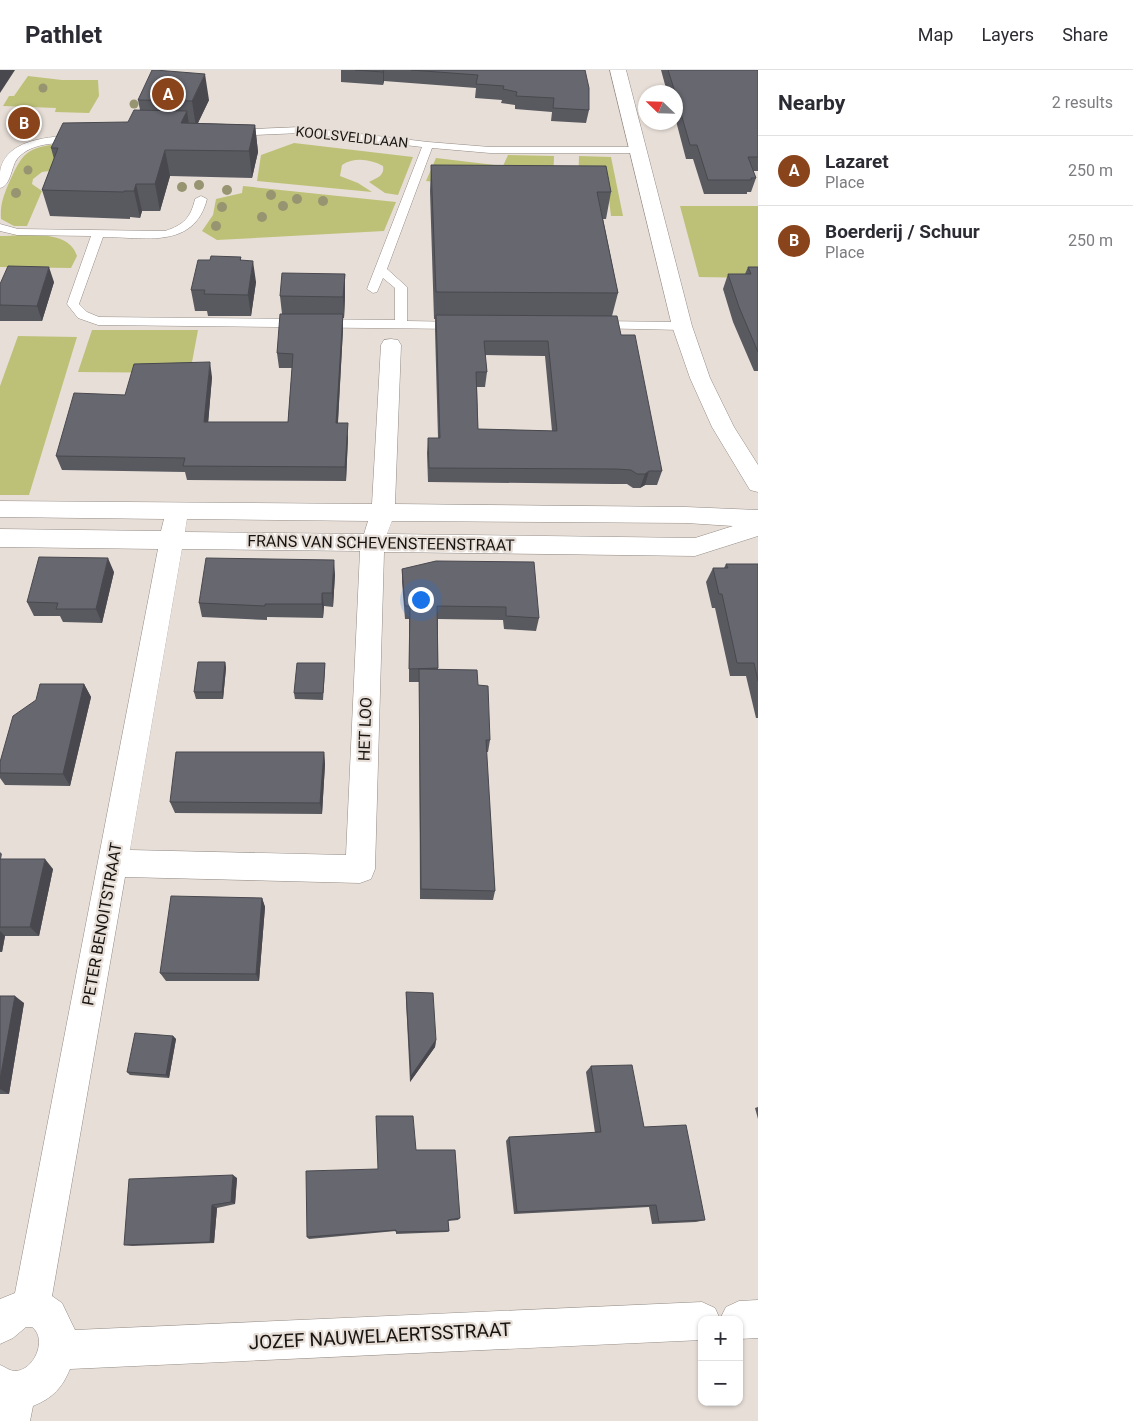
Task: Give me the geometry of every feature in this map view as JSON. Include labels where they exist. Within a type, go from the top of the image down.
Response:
[{"type":"street","points":[[618,70],[682,326],[700,378],[723,427],[758,484]]},
{"type":"street","name":"HET LOO","points":[[114,863],[360,869],[372,544],[383,512],[391,345]]},
{"type":"street","name":"FRANS VAN SCHEVENSTEENSTRAAT","points":[[0,508],[686,515],[758,519]]},
{"type":"street","name":"PETER BENOITSTRAAT","points":[[16,1317],[114,863],[177,510]]},
{"type":"street","name":"FRANS VAN SCHEVENSTEENSTRAAT","points":[[0,538],[694,547],[758,527]]},
{"type":"street","points":[[9,1399],[42,1379],[53,1366],[58,1350],[58,1333],[53,1320],[43,1311],[16,1317]]},
{"type":"street","points":[[743,1320],[758,1319]]},
{"type":"street","name":"JOZEF NAUWELAERTSSTRAAT","points":[[58,1350],[698,1322]]},
{"type":"lane","name":"KOOLSVELDLAAN","points":[[223,132],[301,130],[428,145],[513,150],[637,150]]},
{"type":"lane","points":[[0,186],[11,161],[20,152],[36,144],[87,137]]},
{"type":"lane","points":[[373,289],[428,145]]},
{"type":"lane","points":[[0,227],[17,232],[166,234],[182,230],[192,222],[198,213],[201,199]]},
{"type":"lane","points":[[98,234],[72,304],[75,309],[88,318],[106,322],[468,325]]},
{"type":"lane","points":[[380,270],[401,287],[401,325]]},
{"type":"lane","points":[[586,325],[682,326]]},
{"type":"green space","points":[[28,76],[62,80],[98,80],[99,96],[89,113],[55,112],[56,108],[3,106],[9,96],[14,96]]},
{"type":"green space","points":[[63,143],[49,171],[42,172],[33,179],[32,184],[42,191],[27,226],[14,226],[1,219],[1,206],[5,194],[13,174],[22,159],[40,147]]},
{"type":"green space","points":[[294,143],[413,157],[398,195],[385,193],[369,182],[383,172],[383,166],[362,160],[347,162],[342,165],[340,176],[358,183],[372,192],[257,181],[261,155]]},
{"type":"green space","points":[[508,155],[554,156],[553,191],[493,189],[426,181],[436,158],[503,166]]},
{"type":"green space","points":[[579,156],[611,157],[623,216],[611,216],[608,191],[578,186]]},
{"type":"green space","points":[[243,186],[396,202],[384,231],[217,240],[202,231],[213,215],[216,199],[242,193]]},
{"type":"green space","points":[[680,206],[758,206],[758,278],[699,277]]},
{"type":"green space","points":[[32,235],[55,237],[65,241],[72,247],[77,256],[71,268],[0,267],[0,236]]},
{"type":"green space","points":[[92,330],[198,330],[190,373],[78,372]]},
{"type":"green space","points":[[18,336],[77,337],[29,495],[0,495],[0,386]]},
{"type":"building","points":[[152,70],[205,74],[192,101],[138,100]]},
{"type":"building","points":[[355,70],[384,70],[383,72]]},
{"type":"building","points":[[411,70],[585,70],[589,88],[589,110],[553,108],[554,98],[516,96],[517,92],[503,89],[504,86],[476,84],[478,75]]},
{"type":"building","points":[[668,70],[758,70],[758,157],[748,157],[756,178],[751,178],[751,180],[708,180],[697,145],[690,145],[683,120],[683,85],[673,85]]},
{"type":"building","points":[[134,110],[187,111],[181,123],[255,125],[249,151],[165,150],[155,184],[136,184],[134,191],[42,190],[58,148],[51,148],[63,123],[128,122]]},
{"type":"building","points":[[431,165],[606,166],[611,192],[597,192],[618,293],[436,292]]},
{"type":"building","points":[[211,256],[241,257],[240,260],[253,261],[248,295],[204,294],[205,290],[191,290],[198,260],[210,260]]},
{"type":"building","points":[[8,266],[49,267],[37,306],[0,305],[0,284]]},
{"type":"building","points":[[748,267],[758,267],[758,352],[739,307],[728,274],[751,274]]},
{"type":"building","points":[[282,273],[345,274],[343,297],[280,296]]},
{"type":"building","points":[[280,314],[343,314],[336,423],[348,423],[345,467],[183,466],[185,458],[56,456],[74,393],[125,395],[134,364],[210,362],[204,422],[288,422],[293,354],[277,353]]},
{"type":"building","points":[[436,315],[617,316],[621,335],[635,335],[662,471],[649,471],[645,474],[637,474],[631,470],[616,469],[429,468],[428,438],[440,438]],"holes":[[[484,341],[548,341],[557,431],[478,429],[476,372],[487,372]]]},
{"type":"building","points":[[39,557],[108,558],[96,609],[56,609],[58,603],[27,602]]},
{"type":"building","points":[[206,558],[334,560],[332,593],[322,593],[322,604],[265,604],[265,606],[199,603]]},
{"type":"building","points":[[436,561],[534,562],[539,618],[506,616],[506,607],[437,606],[438,668],[409,669],[410,606],[405,606],[402,569]]},
{"type":"building","points":[[726,564],[758,564],[758,681],[754,663],[737,663],[722,594],[719,594],[713,568],[728,568]]},
{"type":"building","points":[[198,662],[225,662],[222,692],[194,692]]},
{"type":"building","points":[[297,663],[325,663],[323,693],[294,693]]},
{"type":"building","points":[[419,669],[477,670],[478,685],[488,686],[490,740],[486,740],[495,891],[421,889]]},
{"type":"building","points":[[40,684],[84,684],[63,774],[0,773],[0,762],[13,716],[36,700]]},
{"type":"building","points":[[176,752],[324,752],[320,803],[170,802]]},
{"type":"building","points":[[0,859],[45,859],[30,927],[0,927]]},
{"type":"building","points":[[171,896],[262,898],[256,974],[160,973]]},
{"type":"building","points":[[406,992],[433,993],[436,1040],[411,1076]]},
{"type":"building","points":[[0,996],[15,996],[0,1080]]},
{"type":"building","points":[[135,1033],[173,1036],[166,1075],[127,1072]]},
{"type":"building","points":[[632,1065],[644,1127],[686,1125],[705,1220],[659,1222],[656,1205],[517,1212],[509,1137],[601,1132],[591,1066]]},
{"type":"building","points":[[376,1116],[413,1116],[416,1150],[455,1150],[460,1218],[448,1220],[449,1231],[396,1232],[396,1230],[307,1237],[306,1171],[378,1169]]},
{"type":"building","points":[[233,1175],[231,1202],[212,1205],[210,1242],[124,1245],[129,1179]]},
{"type":"place","name":"Lazaret","points":[[168,94]]},
{"type":"place","name":"Boerderij / Schuur","points":[[24,123]]}]
